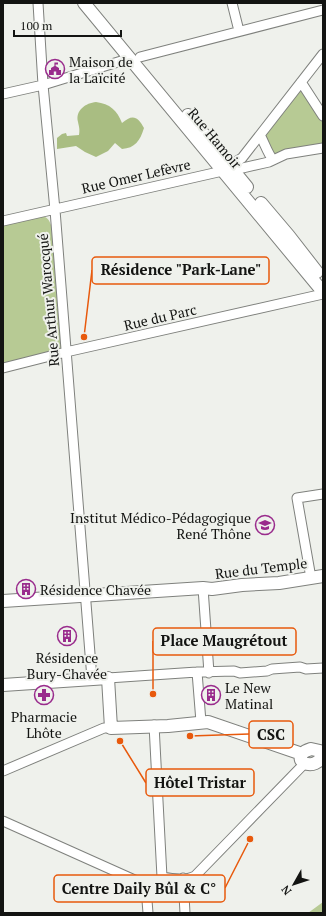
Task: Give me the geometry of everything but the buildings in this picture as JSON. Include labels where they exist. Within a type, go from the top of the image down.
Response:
[{"type":"street","name":"Rue Arthur Warocqué","points":[[38,3],[43,85],[55,210],[92,680]]},
{"type":"street","name":"Rue Hamoir","points":[[84,3],[136,58]]},
{"type":"street","name":"Rue Hamoir","points":[[95,3],[136,58],[229,169],[323,293]]},
{"type":"street","points":[[232,3],[239,31]]},
{"type":"street","points":[[3,94],[43,85],[136,58],[323,10]]},
{"type":"street","points":[[229,169],[242,158],[323,54]]},
{"type":"street","points":[[302,82],[323,116]]},
{"type":"street","points":[[260,135],[266,145],[266,150],[274,160]]},
{"type":"street","name":"Rue Omer Lefèvre","points":[[3,222],[211,173],[274,160],[286,154],[323,148]]},
{"type":"street","name":"Rue Hamoir","points":[[229,169],[245,185],[289,236],[323,279]]},
{"type":"street","name":"Rue du Parc","points":[[3,368],[66,352],[323,293]]},
{"type":"street","points":[[311,578],[297,498],[323,494]]},
{"type":"street","name":"Rue du Temple","points":[[3,601],[203,588],[212,589],[323,576]]},
{"type":"street","points":[[203,588],[209,673]]},
{"type":"street","points":[[3,685],[197,672],[209,673],[234,671],[240,673],[300,667],[306,669],[323,668]]},
{"type":"street","points":[[197,672],[201,722]]},
{"type":"street","points":[[108,678],[111,728]]},
{"type":"street","points":[[3,771],[104,728],[154,725],[168,726],[201,722],[208,722],[303,759]]},
{"type":"street","points":[[146,888],[152,886],[162,877],[163,874],[154,725]]},
{"type":"street","points":[[162,877],[172,879],[195,876],[311,749],[321,754]]},
{"type":"street","points":[[3,821],[137,881],[146,888],[148,913]]},
{"type":"street","points":[[185,878],[185,913]]},
{"type":"green space","points":[[303,91],[323,120],[323,144],[272,154],[263,138],[299,92]]},
{"type":"green space","points":[[96,102],[105,104],[112,108],[122,123],[132,117],[137,119],[144,128],[141,137],[134,145],[127,148],[122,149],[115,143],[108,151],[96,157],[76,146],[57,149],[57,138],[62,134],[66,133],[67,136],[79,135],[78,114],[85,106]]},
{"type":"green space","points":[[40,216],[47,218],[51,225],[62,346],[60,349],[3,365],[3,225]]},
{"type":"green space","points":[[323,902],[323,913],[308,913]]},
{"type":"place","name":"Maison de la Laïcité","points":[[55,69]]},
{"type":"place","name":"Résidence \"Park-Lane\"","points":[[84,337]]},
{"type":"place","name":"Institut Médico-Pédagogique René Thône","points":[[265,525]]},
{"type":"place","name":"Résidence Chavée","points":[[26,589]]},
{"type":"place","name":"Résidence Bury-Chavée","points":[[67,636]]},
{"type":"place","name":"Place Maugrétout","points":[[153,694]]},
{"type":"place","name":"Pharmacie Lhôte","points":[[44,695]]},
{"type":"place","name":"Le New Matinal","points":[[211,695]]},
{"type":"place","name":"CSC","points":[[190,736]]},
{"type":"place","name":"Hôtel Tristar","points":[[120,741]]},
{"type":"place","name":"Centre Daily Bûl & C°","points":[[250,839]]}]
